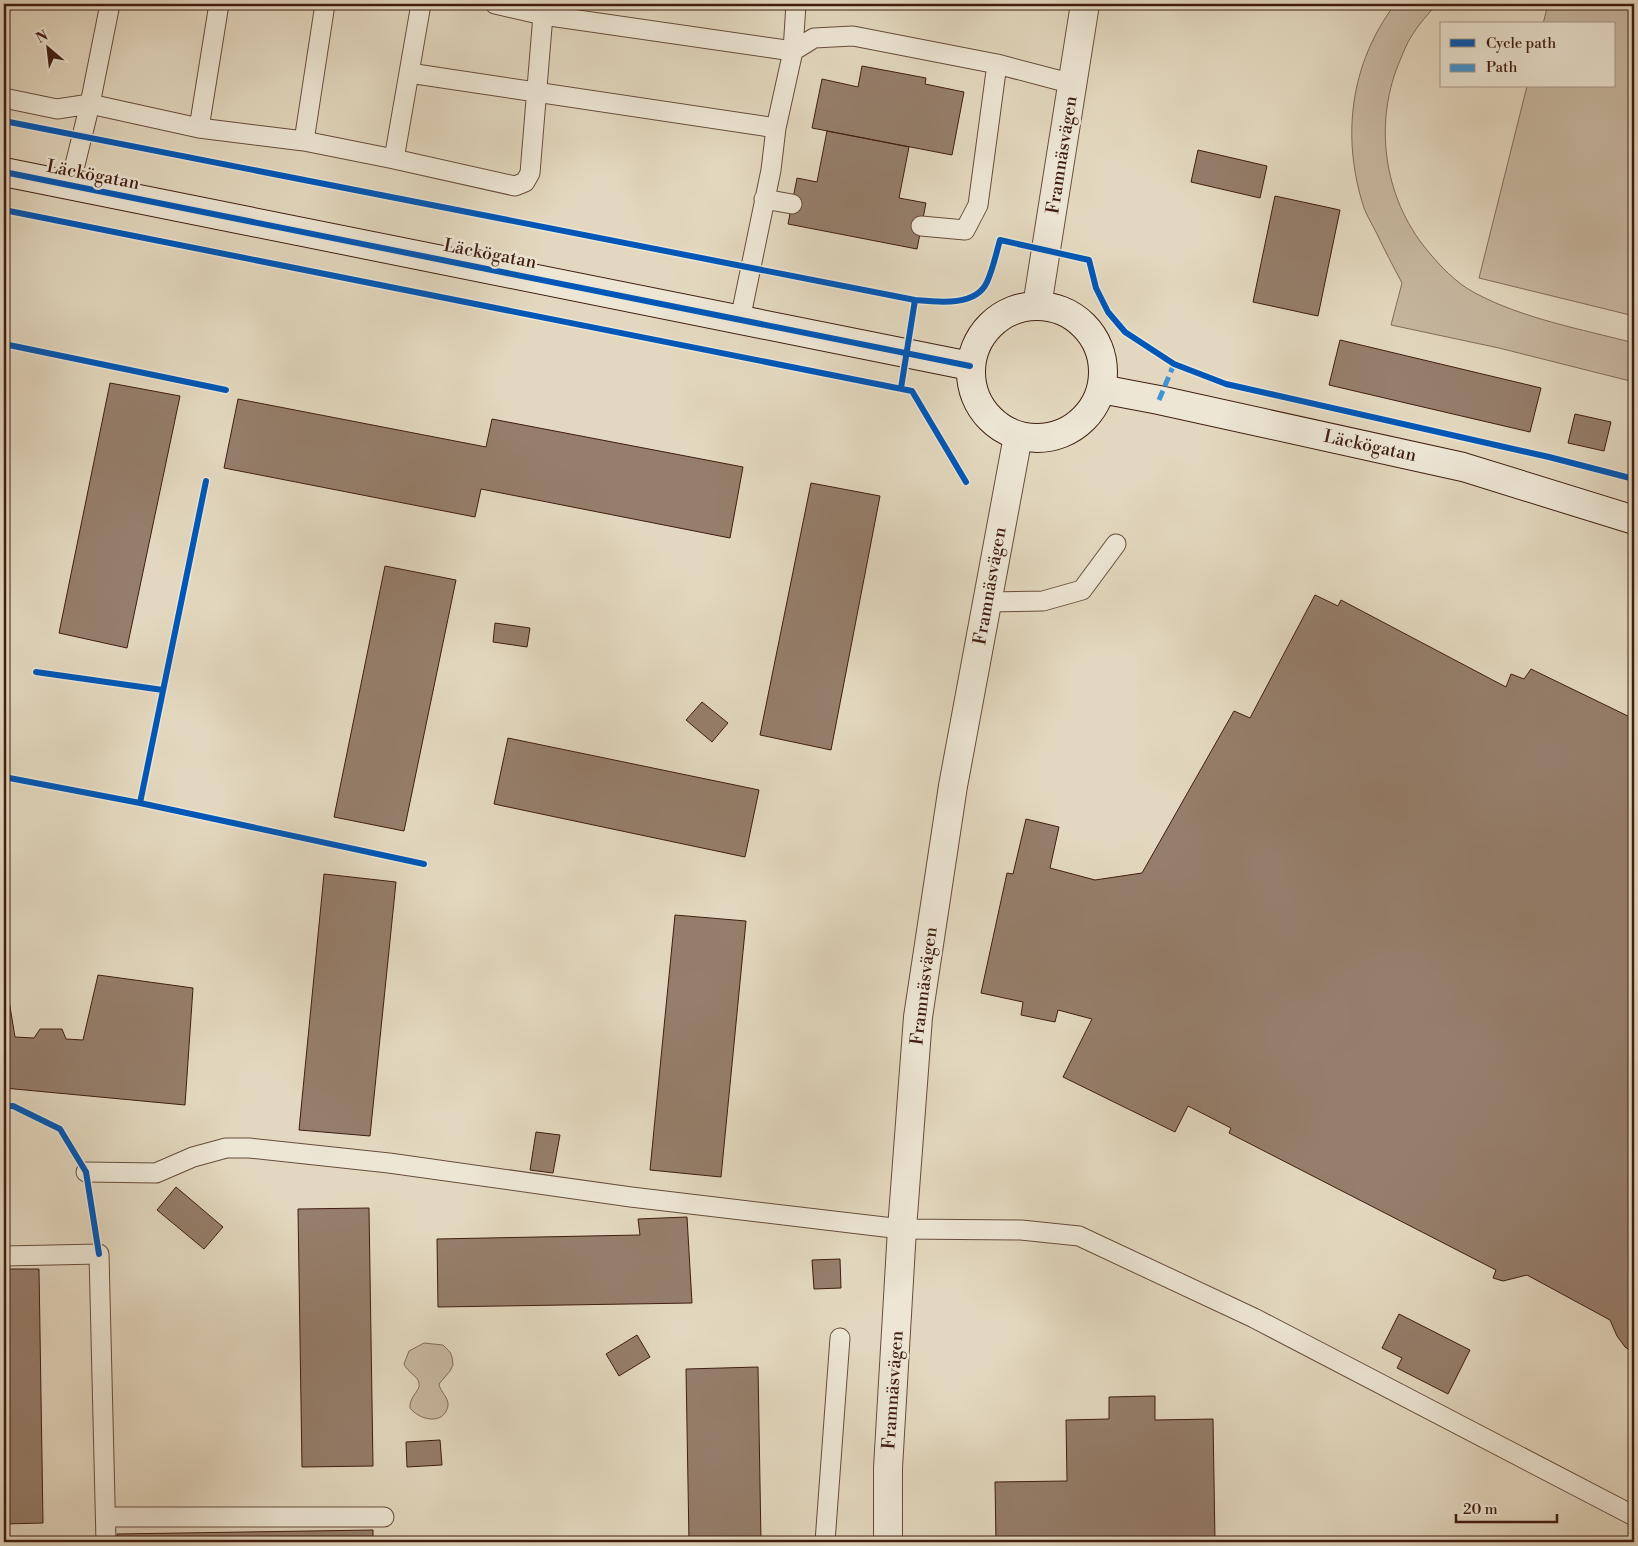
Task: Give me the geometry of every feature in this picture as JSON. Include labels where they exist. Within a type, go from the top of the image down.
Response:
[{"type":"main road","name":"Framnäsvägen","points":[[1037,306],[1085,4]]},
{"type":"main road","name":"Läckögatan","points":[[4,172],[970,366]]},
{"type":"main road","points":[[1037,306],[1054,308],[1070,314],[1084,325],[1095,339],[1102,355],[1104,372],[1101,390],[1095,406],[1084,420],[1070,430],[1053,437],[1036,439],[1018,436],[1004,430],[982,410],[974,396],[970,381],[970,366],[974,350],[981,335],[992,323],[1005,313],[1020,307],[1037,306]]},
{"type":"main road","name":"Läckögatan","points":[[1101,390],[1159,400],[1463,467],[1634,520]]},
{"type":"main road","name":"Framnäsvägen","points":[[888,1542],[888,1468],[902,1228],[918,1017],[953,786],[1018,436]]},
{"type":"lane","points":[[70,185],[90,104],[110,4]]},
{"type":"lane","points":[[199,128],[219,4]]},
{"type":"lane","points":[[304,141],[325,4]]},
{"type":"lane","points":[[394,159],[420,4]]},
{"type":"lane","points":[[495,4],[543,15],[793,51],[814,38],[854,36],[997,64],[1073,84]]},
{"type":"lane","points":[[740,320],[771,170],[776,128],[793,51],[796,4]]},
{"type":"lane","points":[[4,98],[57,109],[90,104],[199,128],[304,141],[515,186],[525,182],[530,174],[543,15]]},
{"type":"lane","points":[[921,226],[965,230],[978,205],[997,64]]},
{"type":"lane","points":[[409,73],[776,128]]},
{"type":"lane","points":[[764,200],[792,204]]},
{"type":"lane","points":[[987,602],[1043,601],[1082,590],[1116,544]]},
{"type":"lane","points":[[86,1172],[156,1173],[193,1157],[218,1150],[249,1148],[389,1163],[631,1197],[902,1228],[1021,1230],[1079,1236],[1254,1318],[1634,1516]]},
{"type":"lane","points":[[4,1256],[98,1254],[106,1542]]},
{"type":"lane","points":[[825,1542],[840,1338]]},
{"type":"lane","points":[[106,1517],[384,1517]]},
{"type":"shaded area","points":[[1395,4],[1437,4],[1417,28],[1407,44],[1392,82],[1387,107],[1385,132],[1387,158],[1392,183],[1400,206],[1412,229],[1443,268],[1461,284],[1475,293],[1533,317],[1634,343],[1634,382],[1499,348],[1391,325],[1402,283],[1364,208],[1353,155],[1352,128],[1359,76],[1368,51],[1380,27]]},
{"type":"shaded area","points":[[1548,4],[1634,4],[1634,316],[1479,278],[1526,88],[1616,88],[1616,22],[1544,22]]},
{"type":"shaded area","points":[[424,1343],[443,1345],[452,1357],[453,1365],[439,1384],[448,1406],[446,1412],[437,1419],[419,1416],[410,1408],[411,1400],[418,1389],[419,1383],[417,1378],[404,1364],[409,1351]]},
{"type":"building","points":[[862,66],[926,78],[925,84],[964,92],[952,155],[812,128],[822,79],[858,87]]},
{"type":"building","points":[[827,131],[909,147],[899,198],[926,203],[917,249],[788,224],[797,178],[817,182]]},
{"type":"building","points":[[1198,150],[1267,166],[1260,198],[1191,182]]},
{"type":"building","points":[[1275,196],[1340,210],[1318,316],[1253,302]]},
{"type":"building","points":[[1340,340],[1541,388],[1530,432],[1329,385]]},
{"type":"building","points":[[110,383],[180,396],[127,648],[59,633]]},
{"type":"building","points":[[238,399],[486,447],[492,419],[743,467],[730,538],[481,489],[475,517],[224,468]]},
{"type":"building","points":[[1575,414],[1611,422],[1604,451],[1568,443]]},
{"type":"building","points":[[811,483],[880,496],[831,750],[760,735]]},
{"type":"building","points":[[385,566],[456,580],[404,831],[334,817]]},
{"type":"building","points":[[1315,595],[1338,606],[1341,600],[1506,687],[1511,674],[1524,679],[1531,669],[1634,719],[1634,1353],[1625,1347],[1617,1336],[1610,1320],[1527,1275],[1503,1281],[1493,1278],[1496,1270],[1229,1133],[1231,1128],[1188,1106],[1175,1132],[1063,1077],[1092,1019],[1058,1010],[1055,1022],[1021,1015],[1023,1002],[981,993],[1007,873],[1013,874],[1026,819],[1059,827],[1050,868],[1095,880],[1142,873],[1234,711],[1250,718]]},
{"type":"building","points":[[495,623],[530,628],[527,647],[493,642]]},
{"type":"building","points":[[702,702],[728,723],[712,742],[686,720]]},
{"type":"building","points":[[508,738],[759,790],[745,857],[494,804]]},
{"type":"building","points":[[324,874],[396,882],[370,1136],[299,1130]]},
{"type":"building","points":[[675,915],[746,921],[721,1177],[650,1170]]},
{"type":"building","points":[[4,970],[15,1037],[34,1038],[40,1029],[62,1029],[66,1039],[83,1040],[98,975],[193,988],[185,1105],[4,1088]]},
{"type":"building","points":[[536,1132],[560,1135],[553,1173],[530,1170]]},
{"type":"building","points":[[176,1187],[223,1227],[204,1249],[157,1210]]},
{"type":"building","points":[[369,1208],[373,1466],[302,1467],[298,1209]]},
{"type":"building","points":[[687,1217],[692,1303],[438,1307],[437,1239],[640,1235],[638,1219]]},
{"type":"building","points":[[840,1259],[841,1288],[814,1289],[812,1260]]},
{"type":"building","points":[[4,1269],[39,1269],[43,1523],[4,1524]]},
{"type":"building","points":[[1399,1314],[1470,1350],[1448,1394],[1397,1368],[1402,1358],[1382,1348]]},
{"type":"building","points":[[637,1335],[650,1357],[619,1376],[606,1354]]},
{"type":"building","points":[[758,1367],[761,1542],[689,1542],[686,1369]]},
{"type":"building","points":[[1155,1396],[1155,1420],[1213,1419],[1215,1542],[996,1542],[995,1482],[1067,1481],[1066,1420],[1109,1419],[1109,1397]]},
{"type":"building","points":[[440,1440],[442,1465],[407,1467],[406,1442]]},
{"type":"building","points":[[373,1530],[373,1542],[117,1542],[117,1534]]},
{"type":"marked path","points":[[1159,400],[1174,364]]},
{"type":"cycle path","points":[[4,121],[915,300],[945,302],[974,296],[982,290],[987,282],[1000,240],[1089,260],[1096,288],[1108,312],[1125,332],[1174,364],[1226,384],[1549,457],[1634,479]]},
{"type":"cycle path","points":[[4,172],[970,366]]},
{"type":"cycle path","points":[[4,210],[912,391],[966,482]]},
{"type":"cycle path","points":[[901,388],[915,300]]},
{"type":"cycle path","points":[[4,344],[226,390]]},
{"type":"cycle path","points":[[140,803],[206,481]]},
{"type":"cycle path","points":[[36,672],[163,690]]},
{"type":"cycle path","points":[[4,777],[140,803],[424,864]]},
{"type":"cycle path","points":[[4,1106],[13,1106],[60,1129],[86,1172],[99,1254]]}]
